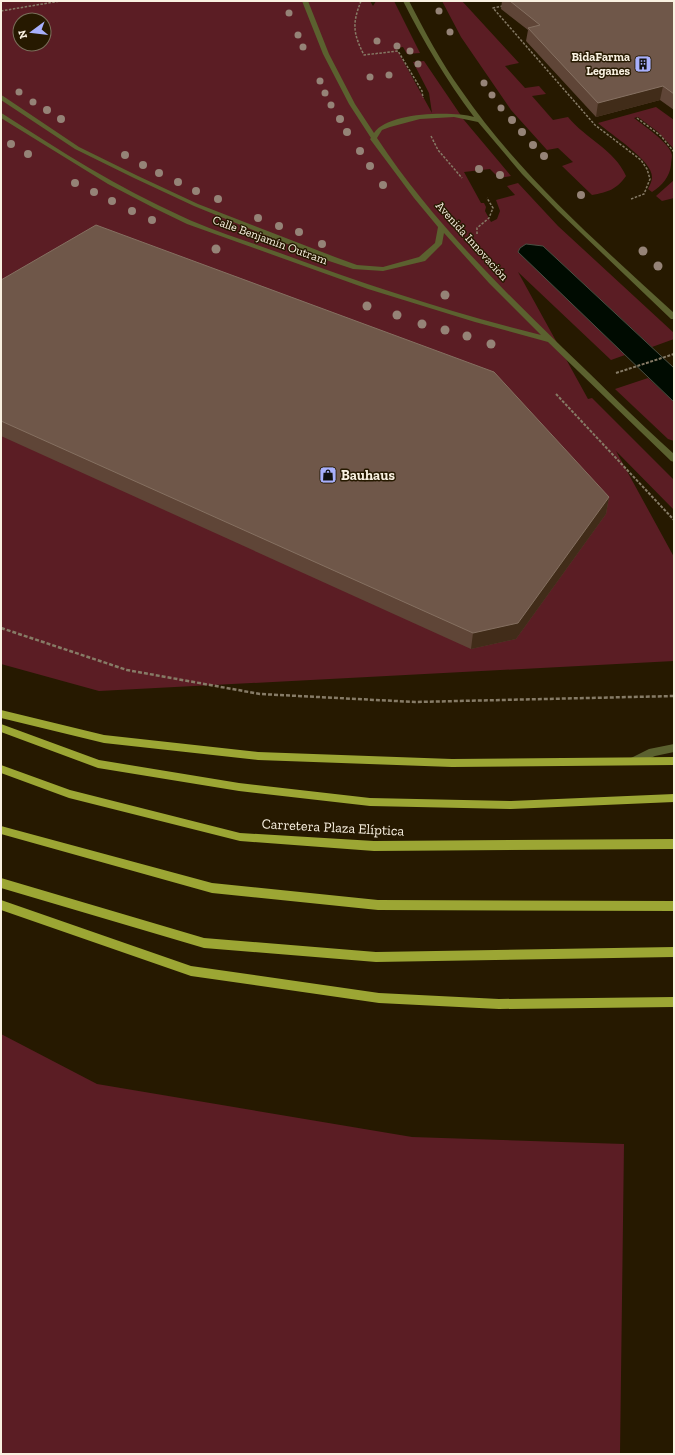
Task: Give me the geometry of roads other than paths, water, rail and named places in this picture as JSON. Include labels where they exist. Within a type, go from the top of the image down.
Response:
[{"type":"main road","points":[[1,714],[104,739],[258,756],[452,763],[674,761]]},
{"type":"main road","points":[[1,728],[98,764],[239,787],[370,802],[511,805],[674,798]]},
{"type":"main road","name":"Carretera Plaza Elíptica","points":[[1,770],[69,794],[240,837],[374,846],[674,844]]},
{"type":"main road","points":[[1,830],[212,888],[378,905],[674,906]]},
{"type":"main road","points":[[1,883],[204,943],[376,957],[674,952]]},
{"type":"main road","points":[[1,905],[191,971],[379,998],[499,1004],[673,1003]]},
{"type":"street","name":"Avenida Innovación","points":[[305,1],[314,30],[332,67],[373,139],[441,228],[550,340],[674,460]]},
{"type":"street","points":[[406,1],[414,19],[443,68],[480,120],[528,177],[562,213],[674,317]]},
{"type":"street","name":"Calle Benjamín Outram","points":[[1,97],[77,148],[196,205],[332,260],[356,267],[383,270],[422,259],[438,244],[441,228]]},
{"type":"street","name":"Calle Benjamín Outram","points":[[1,115],[62,155],[103,179],[180,218],[320,271],[486,323],[550,340]]},
{"type":"street","points":[[373,139],[379,130],[384,126],[415,118],[461,116],[480,120]]},
{"type":"street","name":"Avenida Innovación","points":[[656,443],[674,451]]},
{"type":"street","points":[[635,761],[653,752],[674,748]]},
{"type":"place","name":"BidaFarma Leganes","points":[[643,64]]},
{"type":"place","name":"Bauhaus","points":[[328,475]]}]
